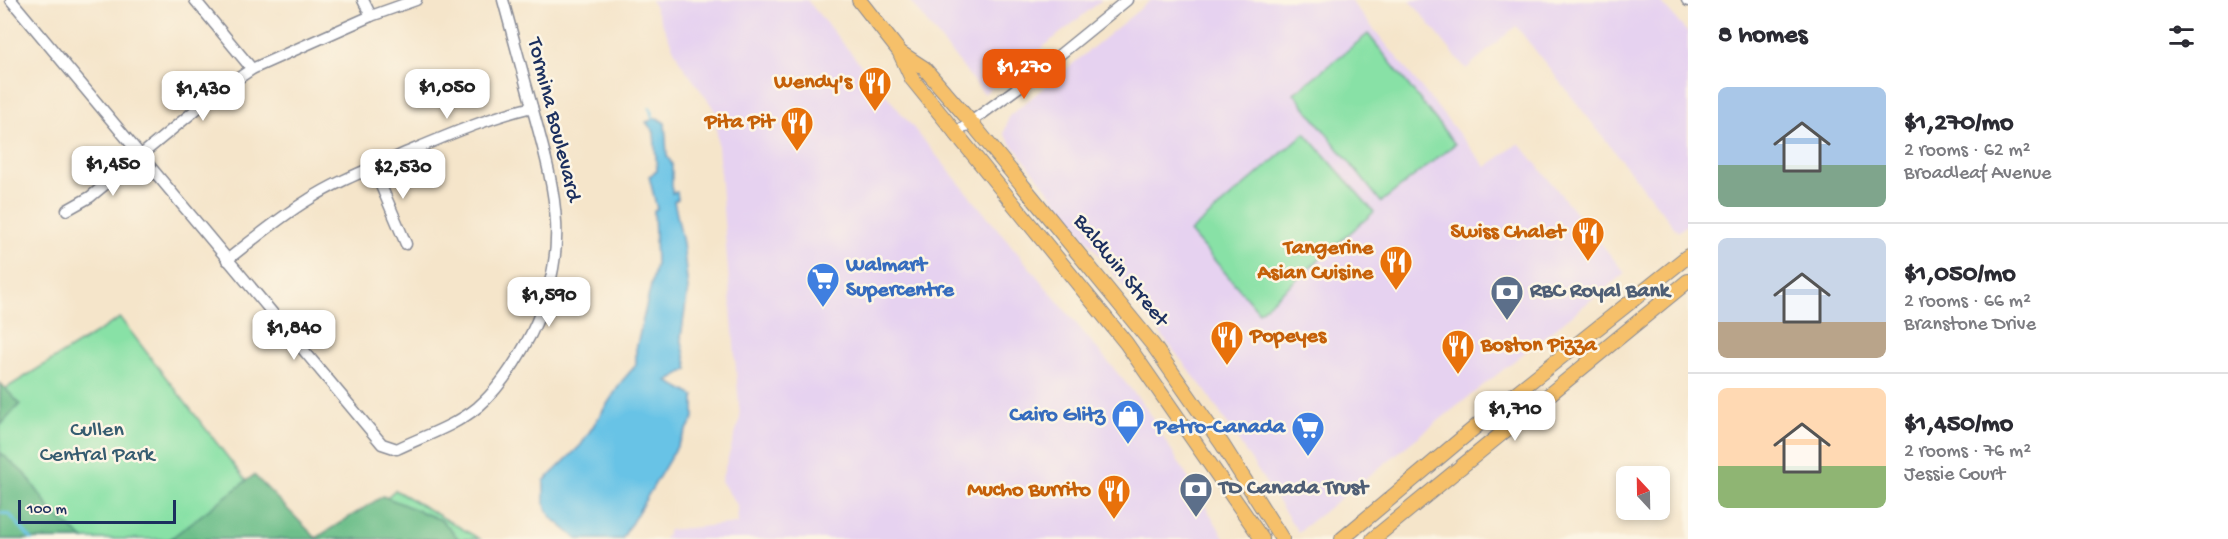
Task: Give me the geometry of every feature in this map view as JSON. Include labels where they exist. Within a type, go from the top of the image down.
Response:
[{"type":"main road","name":"Baldwin Street","points":[[860,0],[899,51],[912,79],[1142,365],[1262,538]]},
{"type":"main road","name":"Baldwin Street","points":[[899,51],[924,68],[970,121],[1154,345],[1222,444],[1278,534]]},
{"type":"main road","points":[[1330,539],[1345,536],[1515,393],[1688,256]]},
{"type":"main road","points":[[1373,539],[1688,280]]},
{"type":"main road","points":[[1278,534],[1292,539]]},
{"type":"street","name":"Tormina Boulevard","points":[[10,0],[382,444],[397,449],[454,422],[477,407],[492,393],[519,358],[537,318],[553,271],[556,210],[552,178],[503,0]]},
{"type":"street","points":[[195,0],[252,69]]},
{"type":"street","points":[[363,0],[371,16]]},
{"type":"street","points":[[67,210],[90,197],[214,94],[252,69],[371,16],[416,0]]},
{"type":"street","points":[[956,133],[1031,78],[1127,0]]},
{"type":"street","points":[[227,260],[310,198],[373,167],[494,116],[532,107]]},
{"type":"street","points":[[373,167],[406,244]]},
{"type":"shaded area","points":[[651,0],[807,0],[1144,405],[1225,539],[664,539],[669,530],[738,523],[737,505],[721,481],[740,418],[715,110],[680,62]]},
{"type":"shaded area","points":[[909,0],[1102,0],[984,94]]},
{"type":"shaded area","points":[[1151,0],[1350,0],[1486,167],[1519,143],[1625,273],[1298,532],[1207,393],[1004,134],[1009,116]]},
{"type":"shaded area","points":[[1410,0],[1659,0],[1688,33],[1688,224],[1678,232],[1516,26],[1466,69]]},
{"type":"green space","points":[[1368,34],[1455,144],[1381,202],[1294,93]]},
{"type":"green space","points":[[1305,133],[1374,212],[1259,312],[1190,232]]},
{"type":"green space","name":"Cullen Central Park","points":[[120,318],[291,539],[0,539],[0,392]]},
{"type":"green space","points":[[0,383],[20,404],[0,426]]},
{"type":"green space","points":[[0,452],[27,476],[53,513],[84,539],[0,539]]},
{"type":"green space","points":[[254,475],[316,538],[383,496],[441,520],[459,539],[170,539]]},
{"type":"green space","points":[[395,490],[480,539],[340,539]]},
{"type":"water","points":[[657,118],[665,123],[667,156],[672,164],[672,193],[677,192],[678,199],[674,201],[683,243],[688,289],[681,337],[688,369],[667,381],[694,396],[694,418],[622,539],[577,539],[551,517],[544,503],[544,481],[581,445],[622,381],[636,365],[636,349],[656,264],[654,210],[657,209],[649,176],[657,171],[654,132],[646,122]]},
{"type":"waterway","points":[[650,108],[653,121]]},
{"type":"waterway","points":[[0,513],[9,514],[31,539]]},
{"type":"place","name":"Wendy's","points":[[875,112]]},
{"type":"place","name":"Pita Pit","points":[[797,152]]},
{"type":"place","name":"Swiss Chalet","points":[[1588,262]]},
{"type":"place","name":"Tangerine Asian Cuisine","points":[[1396,291]]},
{"type":"place","name":"Walmart Supercentre","points":[[823,308]]},
{"type":"place","name":"RBC Royal Bank","points":[[1507,321]]},
{"type":"place","name":"Popeyes","points":[[1227,366]]},
{"type":"place","name":"Boston Pizza","points":[[1458,375]]},
{"type":"place","name":"Cairo Glitz","points":[[1128,445]]},
{"type":"place","name":"Petro-Canada","points":[[1308,457]]},
{"type":"place","name":"TD Canada Trust","points":[[1196,518]]},
{"type":"place","name":"Mucho Burrito","points":[[1114,520]]}]
